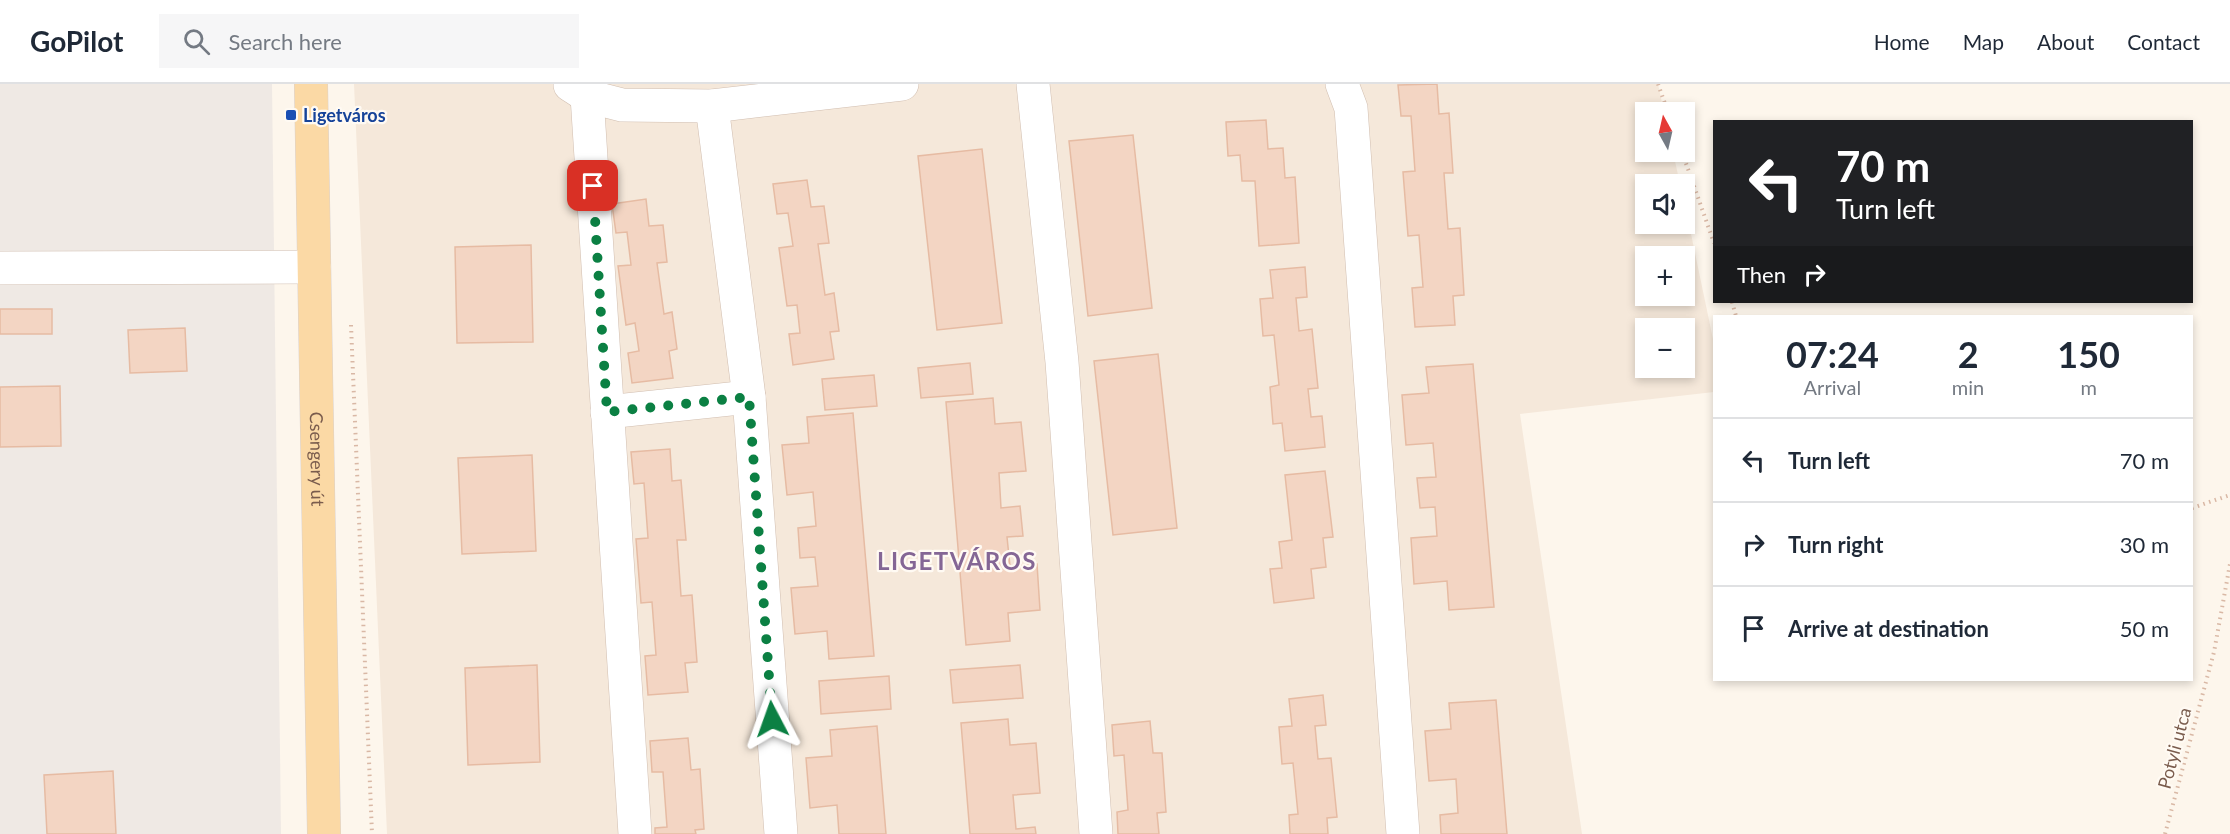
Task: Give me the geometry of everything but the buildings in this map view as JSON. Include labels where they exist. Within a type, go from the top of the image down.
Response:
[{"type":"main road","name":"Csengery út","points":[[311,84],[324,834]]},
{"type":"lane","points":[[634,834],[607,412],[578,90],[622,105],[712,106],[902,84]]},
{"type":"lane","points":[[1033,84],[1062,362],[1096,834]]},
{"type":"lane","points":[[1342,84],[1351,108],[1403,834]]},
{"type":"lane","points":[[712,106],[749,397],[781,834]]},
{"type":"lane","points":[[0,268],[314,267]]},
{"type":"lane","points":[[607,412],[749,397]]},
{"type":"path","points":[[1658,84],[1664,102]]},
{"type":"path","points":[[1686,162],[1713,240]]},
{"type":"path","points":[[351,322],[372,834]]},
{"type":"path","points":[[2193,508],[2230,495]]},
{"type":"path","name":"Potyli utca","points":[[2165,834],[2214,652],[2230,564]]},
{"type":"shaded area","points":[[0,84],[272,84],[281,834],[0,834]]},
{"type":"shaded area","points":[[354,84],[1658,84],[1662,102],[1635,102],[1635,162],[1675,162],[1678,174],[1635,174],[1635,234],[1691,234],[1694,246],[1635,246],[1635,306],[1695,306],[1695,253],[1713,339],[1713,392],[1520,414],[1582,834],[387,834]]},
{"type":"place","name":"Ligetváros","points":[[291,115]]},
{"type":"district","name":"LIGETVÁROS","points":[[957,560]]},
{"type":"route","points":[[593,186],[607,412],[749,397],[772,719]]}]
